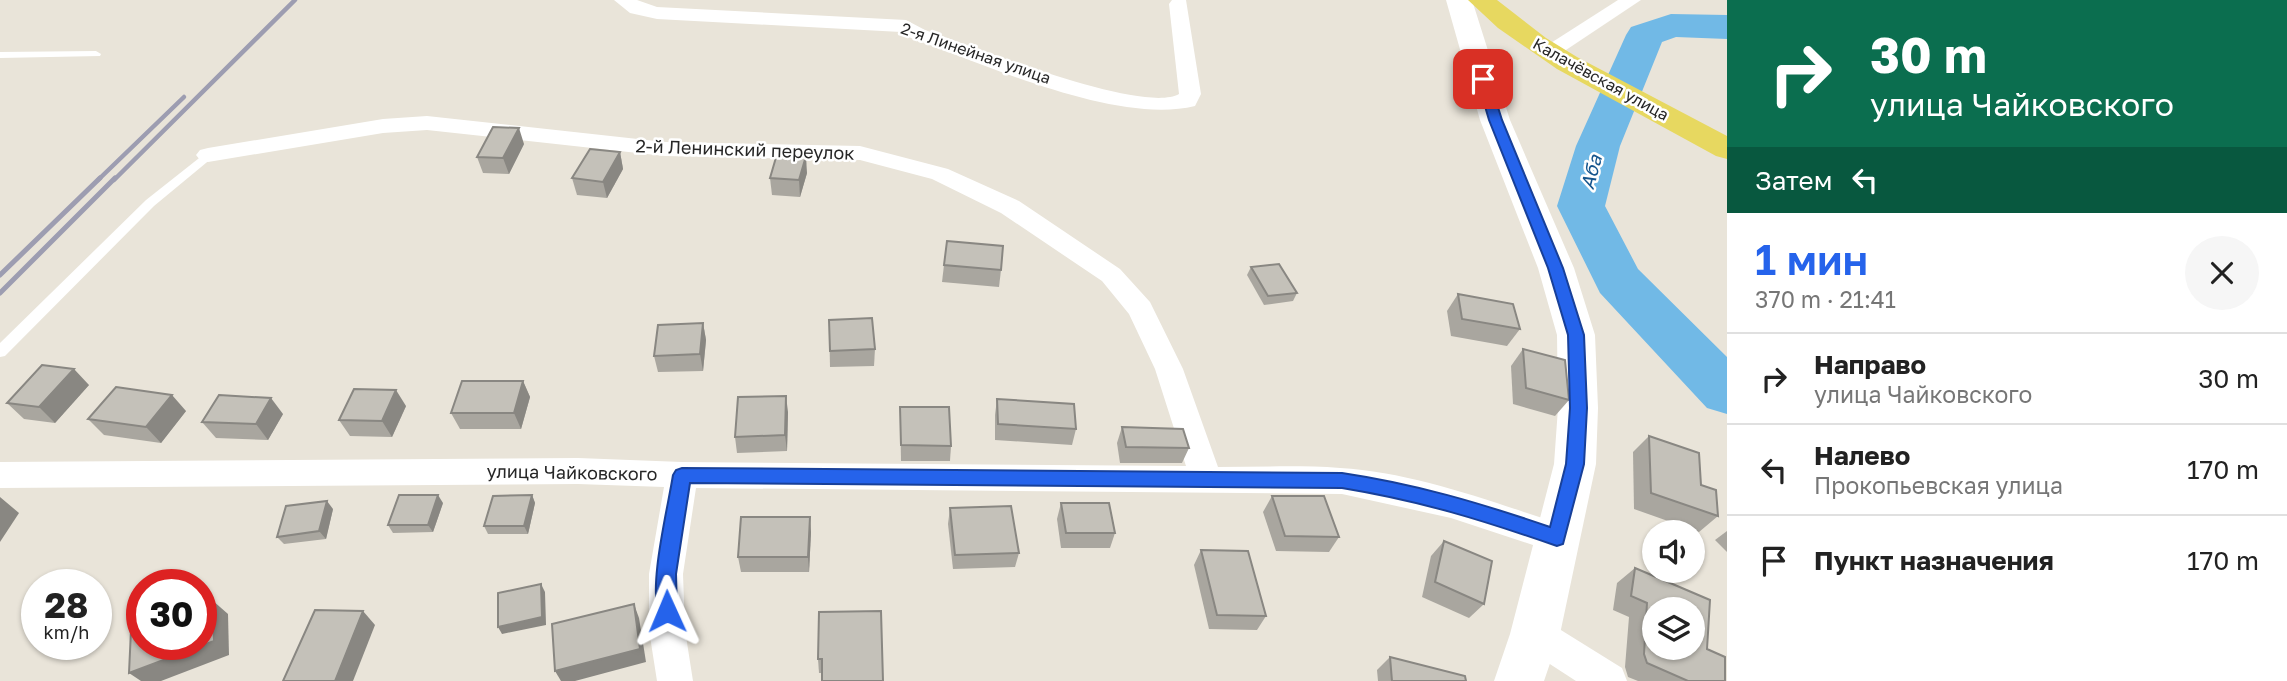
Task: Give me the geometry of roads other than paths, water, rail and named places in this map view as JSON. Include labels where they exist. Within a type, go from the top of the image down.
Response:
[{"type":"main road","points":[[1459,0],[1495,120],[1556,268],[1576,335],[1578,408],[1575,464],[1535,634],[1519,681]]},
{"type":"main road","name":"Калачёвская улица","points":[[1481,0],[1506,24],[1559,58],[1727,149]]},
{"type":"street","name":"2-я Линейная улица","points":[[624,0],[637,9],[657,13],[906,26],[918,34],[1102,95],[1131,103],[1175,106],[1187,101],[1190,93],[1180,4]]},
{"type":"street","points":[[1559,58],[1631,0]]},
{"type":"street","points":[[897,7],[906,26]]},
{"type":"street","name":"2-й Ленинский переулок","points":[[208,155],[383,126],[426,123],[665,149],[860,153],[940,174],[1010,207],[1111,275],[1140,309],[1169,369],[1207,481]]},
{"type":"street","name":"улица Чайковского","points":[[0,475],[578,471],[682,475],[1342,481],[1401,490],[1468,507],[1557,538]]},
{"type":"street","points":[[675,681],[667,630],[666,574],[682,475]]},
{"type":"street","points":[[1535,634],[1609,681]]},
{"type":"lane","points":[[0,55],[96,54]]},
{"type":"lane","points":[[0,352],[150,203],[208,155]]},
{"type":"waterway","name":"Аба","points":[[1727,27],[1671,25],[1645,35],[1598,146],[1581,206],[1618,280],[1727,392]]},
{"type":"railway","points":[[114,180],[295,0]]},
{"type":"railway","points":[[98,180],[184,97]]},
{"type":"railway","points":[[0,275],[100,178]]},
{"type":"railway","points":[[0,293],[115,178]]}]
